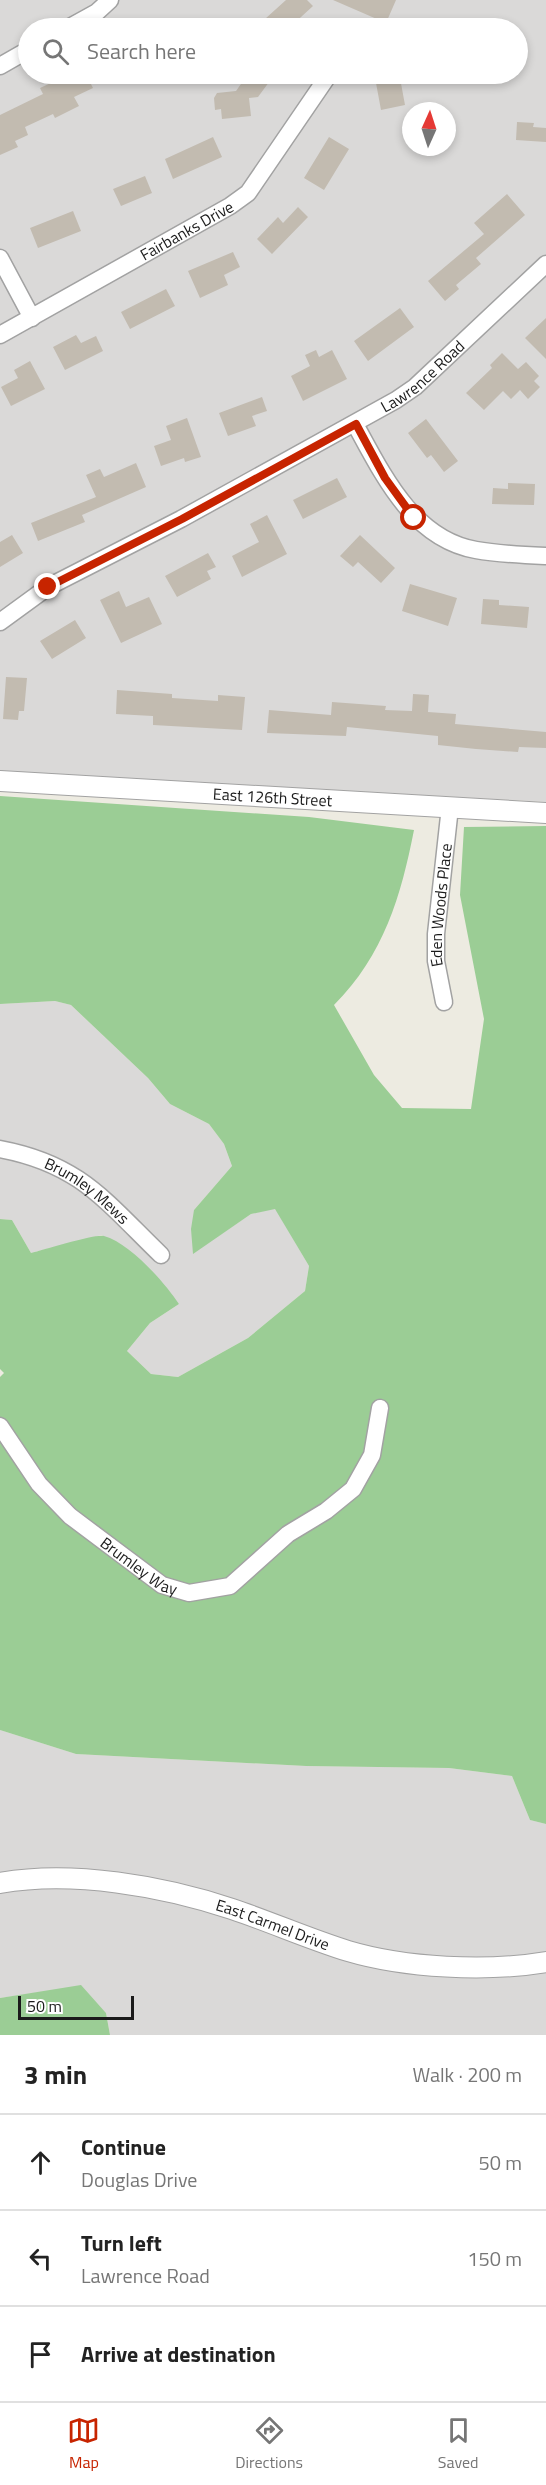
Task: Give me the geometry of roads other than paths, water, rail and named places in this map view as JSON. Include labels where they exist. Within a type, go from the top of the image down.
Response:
[{"type":"street","points":[[86,18],[110,0]]},
{"type":"street","points":[[0,66],[18,56]]},
{"type":"street","name":"Fairbanks Drive","points":[[0,335],[230,206],[248,193],[323,84]]},
{"type":"street","points":[[0,258],[32,318]]},
{"type":"street","name":"Lawrence Road","points":[[0,622],[48,587],[182,519],[356,424],[415,387],[546,264]]},
{"type":"street","points":[[356,424],[385,478],[414,518],[432,531],[475,550],[546,556]]},
{"type":"street","name":"East 126th Street","points":[[0,781],[546,813]]},
{"type":"street","name":"Eden Woods Place","points":[[444,1002],[436,961],[436,934],[450,807]]},
{"type":"street","name":"Brumley Mews","points":[[0,1149],[35,1156],[74,1175],[93,1189],[161,1255]]},
{"type":"street","name":"Brumley Way","points":[[0,1426],[39,1484],[70,1516],[162,1585],[189,1593],[212,1591],[230,1586],[288,1534],[326,1511],[352,1489],[372,1455],[380,1408]]},
{"type":"street","name":"East Carmel Drive","points":[[0,1883],[33,1877],[70,1877],[151,1889],[230,1908],[350,1951],[400,1960],[483,1966],[546,1962]]}]
